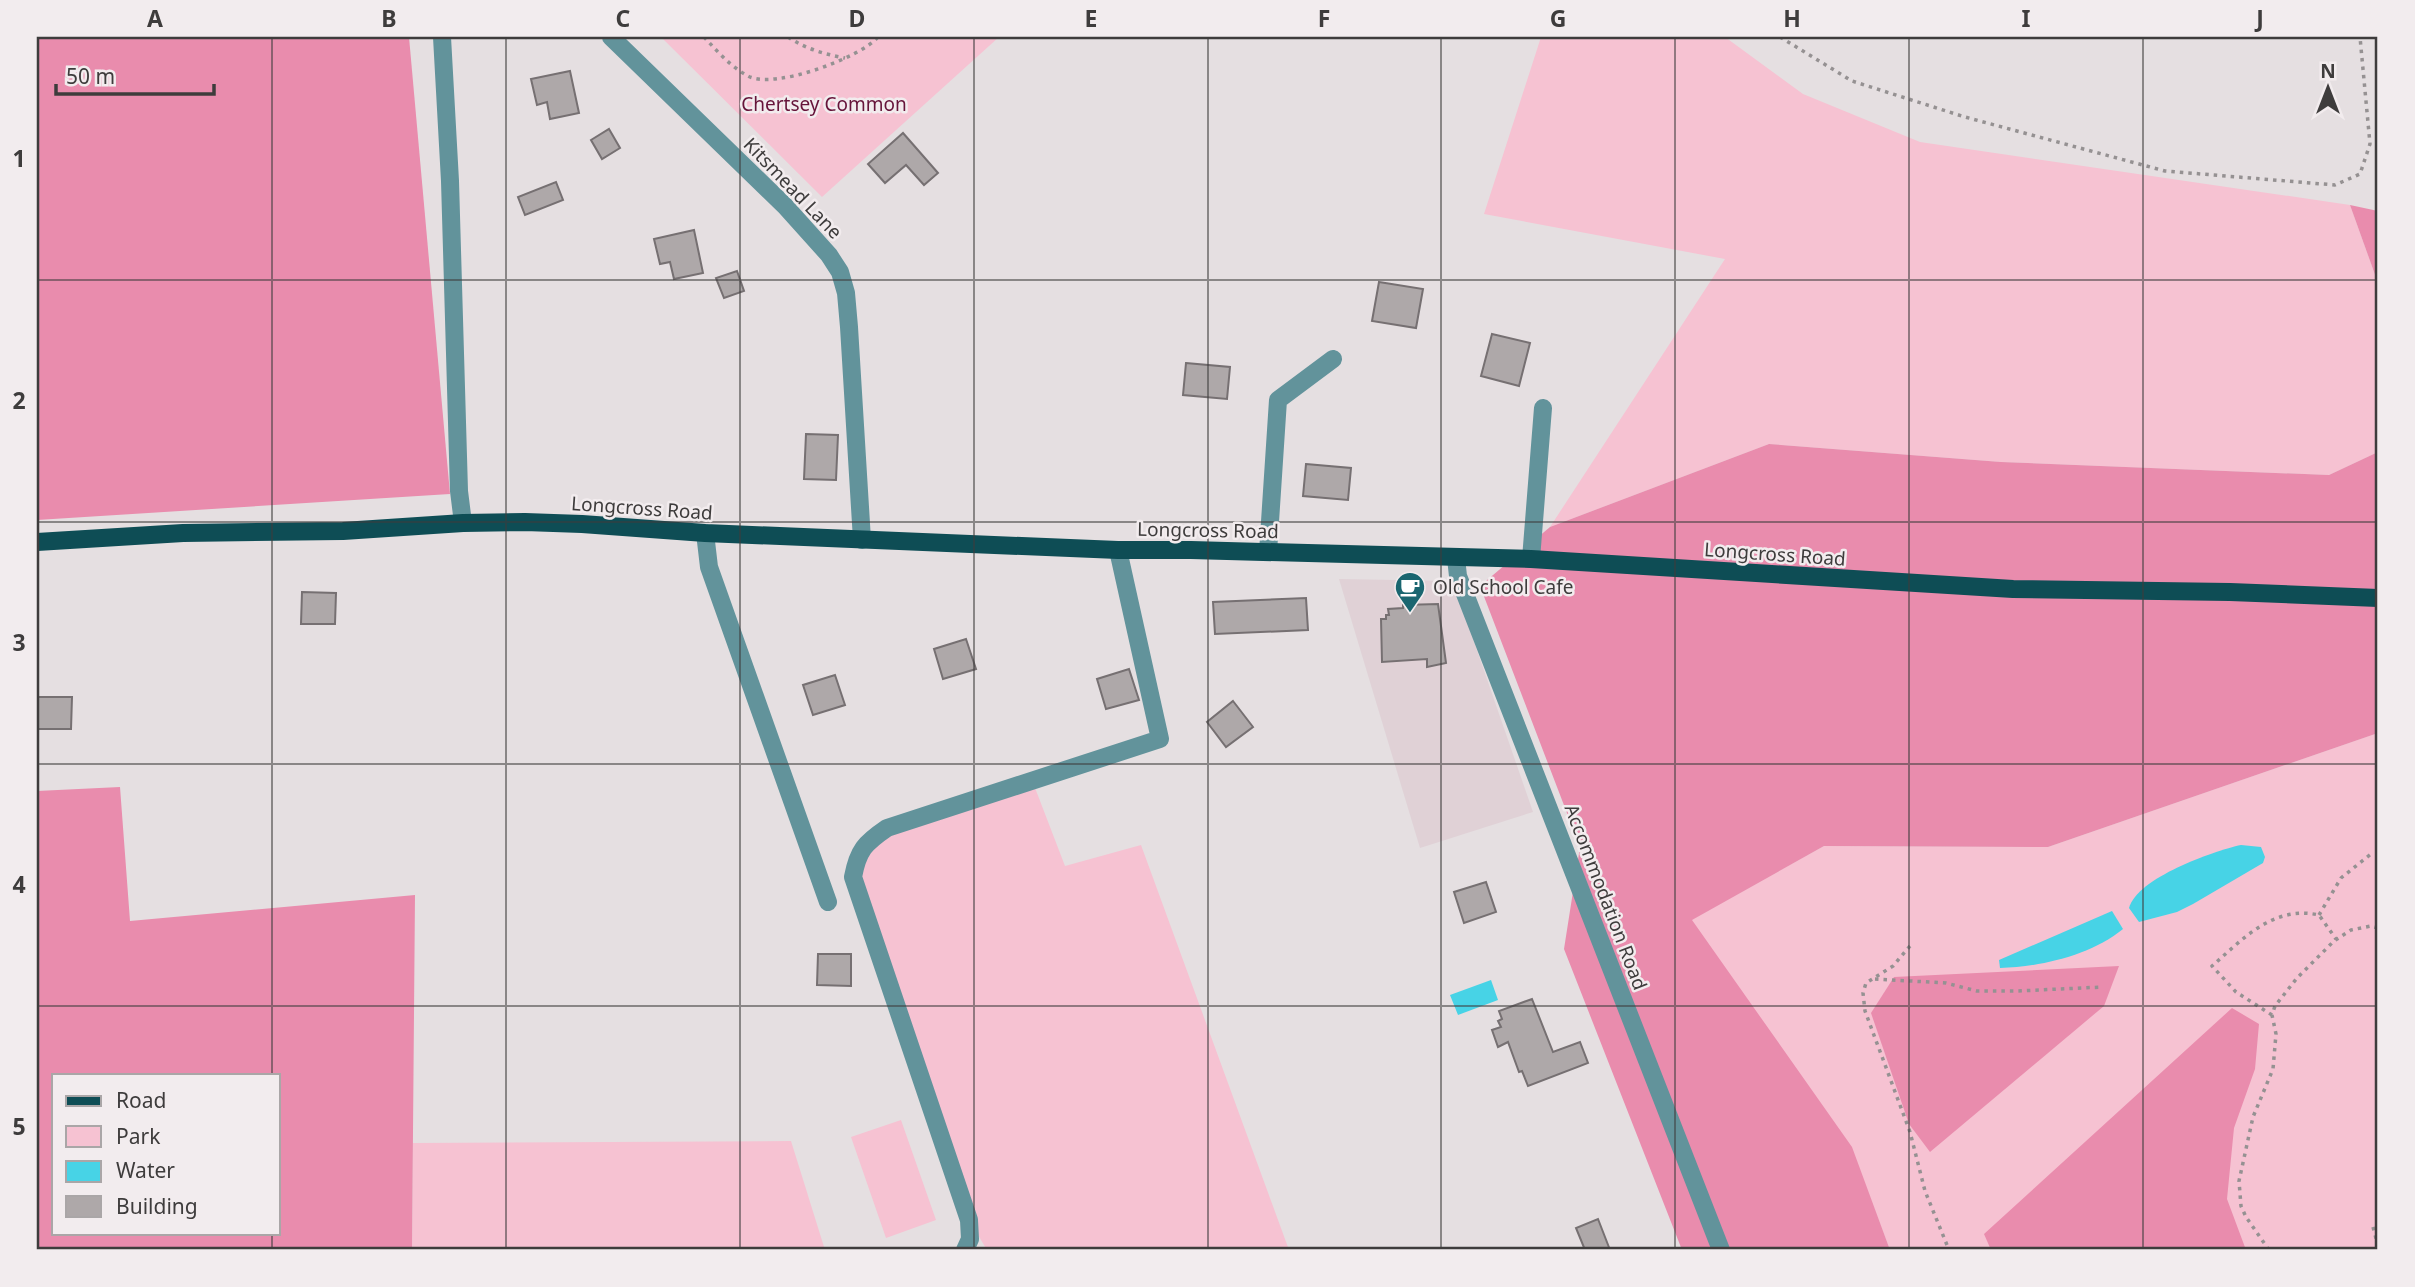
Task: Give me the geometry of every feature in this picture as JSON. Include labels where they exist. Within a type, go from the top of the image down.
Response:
[{"type":"main road","name":"Longcross Road","points":[[37,542],[183,533],[343,531],[463,523],[582,524],[705,533],[1118,550],[1531,559],[2013,589],[2230,592],[2378,598]]},
{"type":"street","points":[[442,37],[463,523]]},
{"type":"street","name":"Kitsmead Lane","points":[[611,37],[785,206],[829,255],[840,272],[846,293],[849,327],[862,540]]},
{"type":"street","points":[[1268,552],[1278,400],[1333,359]]},
{"type":"street","points":[[1531,559],[1543,408]]},
{"type":"street","points":[[705,533],[709,567],[828,902]]},
{"type":"street","points":[[965,1250],[970,1239],[969,1220],[853,877],[856,858],[867,842],[887,828],[1160,739],[1118,550]]},
{"type":"street","name":"Accommodation Road","points":[[1456,558],[1458,576],[1721,1250]]},
{"type":"path","points":[[704,37],[750,78],[783,78],[809,72],[845,58],[872,44],[878,37]]},
{"type":"path","points":[[789,37],[824,54],[845,58]]},
{"type":"path","points":[[1780,37],[1852,81],[1965,117],[2165,171],[2335,185],[2360,174],[2370,144],[2360,37]]},
{"type":"path","points":[[2319,915],[2341,878],[2371,854]]},
{"type":"path","points":[[2272,1015],[2235,992],[2211,966],[2252,931],[2270,920],[2298,912],[2319,915],[2336,939]]},
{"type":"path","points":[[2269,1250],[2241,1206],[2239,1181],[2253,1117],[2273,1069],[2276,1034],[2272,1015],[2275,1006],[2297,978],[2336,939],[2351,930],[2371,926],[2378,928]]},
{"type":"path","points":[[1910,947],[1893,966],[1866,983],[1863,993],[1865,1011],[1910,1132],[1925,1191],[1949,1250]]},
{"type":"path","points":[[1873,979],[1946,983],[1977,991],[2040,991],[2102,986]]},
{"type":"path","points":[[2373,1227],[2378,1246]]},
{"type":"shaded area","points":[[37,37],[409,37],[450,494],[37,520]]},
{"type":"shaded area","points":[[2350,205],[2378,211],[2378,283]]},
{"type":"shaded area","points":[[1769,444],[2001,462],[2329,475],[2378,452],[2378,733],[2048,847],[1824,846],[1692,920],[1852,1147],[1890,1250],[1682,1250],[1564,949],[1580,847],[1480,586],[1550,527]]},
{"type":"shaded area","points":[[1339,579],[1453,581],[1533,812],[1420,848]]},
{"type":"shaded area","points":[[120,787],[130,921],[415,895],[412,1250],[37,1250],[37,791]]},
{"type":"shaded area","points":[[2119,966],[2104,1006],[1930,1152],[1909,1124],[1871,1013],[1894,977]]},
{"type":"shaded area","points":[[2232,1008],[2259,1024],[2255,1069],[2234,1128],[2227,1199],[2246,1250],[1991,1250],[1984,1234]]},
{"type":"green space","name":"Chertsey Common","points":[[661,37],[999,37],[822,197]]},
{"type":"green space","points":[[1541,37],[1725,37],[1803,94],[1920,142],[2350,205],[2378,283],[2378,452],[2329,475],[2001,462],[1769,444],[1550,527],[1725,259],[1484,214]]},
{"type":"green space","points":[[2378,733],[2378,1250],[1890,1250],[1851,1147],[1691,920],[1824,846],[2048,847]]},
{"type":"green space","points":[[1032,780],[1065,866],[1141,845],[1289,1250],[987,1250],[969,1220],[853,877],[867,842]]},
{"type":"green space","points":[[901,1120],[936,1220],[886,1238],[851,1137]]},
{"type":"green space","points":[[791,1141],[825,1250],[412,1250],[413,1143]]},
{"type":"water","points":[[2241,845],[2261,847],[2265,857],[2263,863],[2177,912],[2139,922],[2129,908],[2146,886],[2161,876],[2213,853]]},
{"type":"water","points":[[2112,911],[2123,929],[2096,946],[2048,962],[2000,968],[1999,960]]},
{"type":"water","points":[[1491,980],[1498,1000],[1458,1015],[1450,995]]},
{"type":"building","points":[[570,71],[579,113],[550,119],[547,102],[537,105],[531,79]]},
{"type":"building","points":[[609,129],[620,148],[602,159],[591,140]]},
{"type":"building","points":[[903,133],[938,173],[924,185],[906,165],[885,183],[868,164]]},
{"type":"building","points":[[556,182],[563,200],[525,215],[518,197]]},
{"type":"building","points":[[694,230],[703,273],[674,279],[670,262],[660,264],[654,239]]},
{"type":"building","points":[[737,271],[744,291],[724,298],[716,278]]},
{"type":"building","points":[[1379,282],[1423,289],[1416,328],[1372,321]]},
{"type":"building","points":[[1492,334],[1530,343],[1519,386],[1481,376]]},
{"type":"building","points":[[1186,363],[1230,367],[1227,399],[1183,395]]},
{"type":"building","points":[[806,434],[838,435],[836,480],[804,479]]},
{"type":"building","points":[[1306,464],[1351,468],[1348,500],[1303,496]]},
{"type":"building","points":[[302,592],[336,593],[335,624],[301,624]]},
{"type":"building","points":[[1306,598],[1308,630],[1215,634],[1213,602]]},
{"type":"building","points":[[1438,604],[1446,663],[1427,667],[1427,659],[1382,662],[1381,619],[1386,619],[1386,615],[1389,615],[1388,609],[1403,608],[1403,605]]},
{"type":"building","points":[[966,639],[976,669],[943,679],[934,649]]},
{"type":"building","points":[[1129,669],[1139,700],[1106,709],[1097,679]]},
{"type":"building","points":[[835,675],[845,705],[813,715],[803,685]]},
{"type":"building","points":[[38,697],[72,697],[71,729],[37,729]]},
{"type":"building","points":[[1233,701],[1253,727],[1226,747],[1207,722]]},
{"type":"building","points":[[1486,882],[1496,912],[1464,923],[1454,892]]},
{"type":"building","points":[[818,954],[851,954],[851,986],[817,985]]},
{"type":"building","points":[[1532,999],[1553,1052],[1580,1042],[1588,1063],[1528,1086],[1522,1071],[1519,1072],[1508,1042],[1498,1047],[1492,1030],[1501,1027],[1498,1021],[1502,1019],[1499,1011]]},
{"type":"building","points":[[1598,1219],[1610,1250],[1585,1250],[1576,1228]]},
{"type":"place","name":"Old School Cafe","points":[[1410,614]]}]
